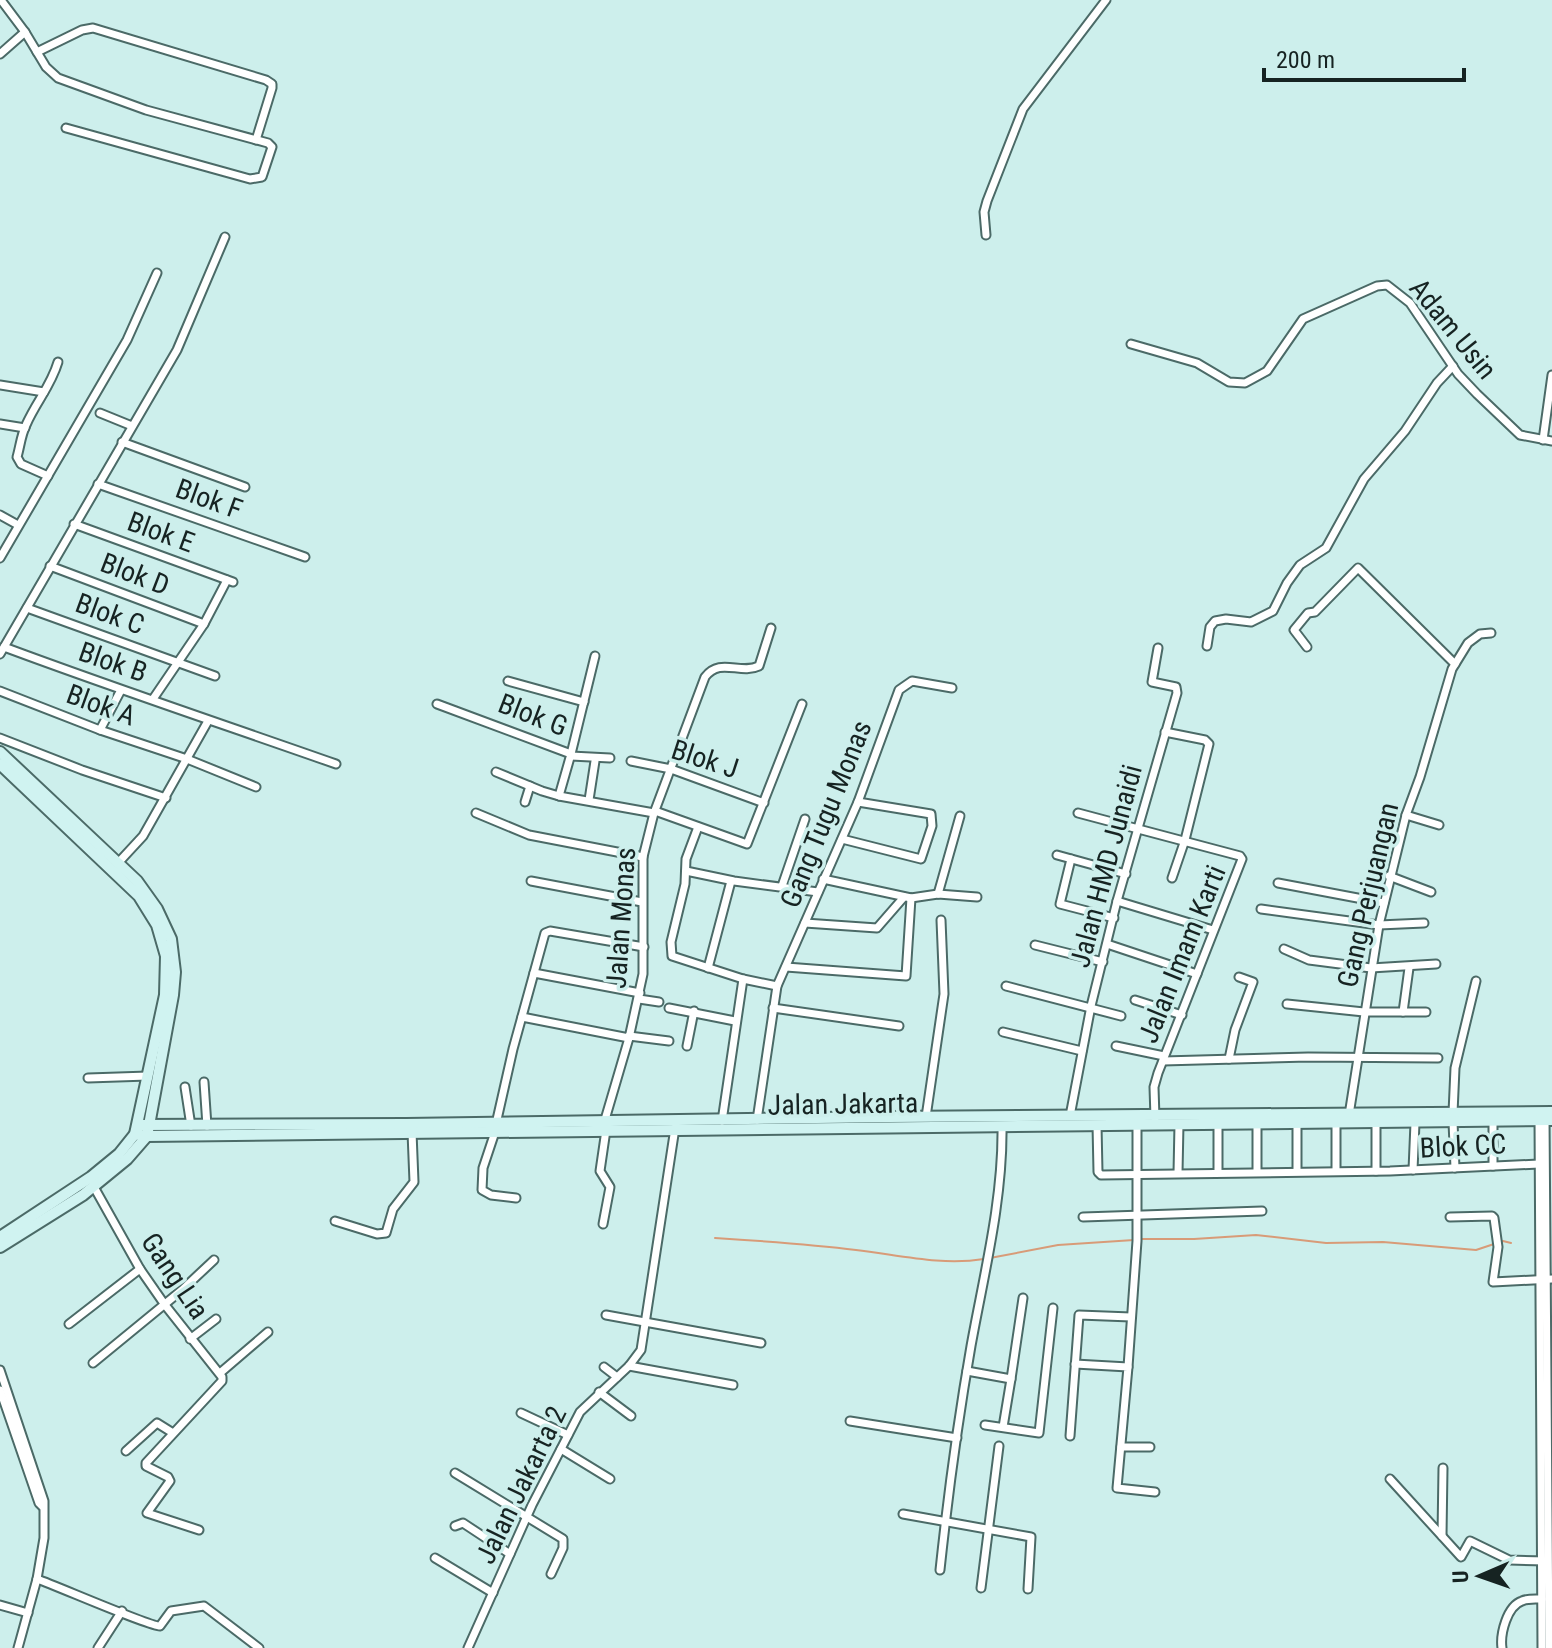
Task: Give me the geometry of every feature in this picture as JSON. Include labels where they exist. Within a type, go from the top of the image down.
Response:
[{"type":"main road","points":[[0,752],[137,881],[157,909],[171,939],[174,957],[173,995],[149,1131],[127,1159],[94,1187],[0,1237]]},
{"type":"main road","points":[[0,764],[139,896],[157,925],[166,956],[166,984],[137,1129],[119,1154],[0,1247]]},
{"type":"main road","name":"Jalan Jakarta","points":[[675,1126],[722,1121],[757,1120],[788,1124],[926,1117],[1070,1116],[1155,1120],[1349,1115],[1493,1120],[1545,1116]]},
{"type":"main road","name":"Jalan Jakarta","points":[[137,1129],[788,1124],[1002,1127],[1137,1125],[1155,1120],[1179,1124],[1257,1125],[1415,1123],[1453,1118],[1545,1116]]},
{"type":"main road","name":"Jalan Jakarta","points":[[149,1131],[191,1126],[224,1130]]},
{"type":"street","points":[[1,0],[50,73],[146,110],[268,143],[272,147],[262,177],[255,180],[66,128]]},
{"type":"street","points":[[986,235],[984,212],[987,201],[1023,109],[1106,0]]},
{"type":"street","points":[[37,52],[82,30],[93,28],[266,80],[272,88],[256,140]]},
{"type":"street","points":[[0,54],[25,32]]},
{"type":"street","points":[[2,650],[177,350],[225,237]]},
{"type":"street","points":[[0,558],[127,340],[157,273]]},
{"type":"street","name":"Adam Usin","points":[[1131,344],[1197,363],[1229,382],[1245,383],[1267,371],[1303,319],[1382,285],[1398,292],[1426,324],[1453,366],[1520,435],[1548,440]]},
{"type":"street","points":[[48,476],[18,462],[25,428],[51,385],[58,362]]},
{"type":"street","points":[[1207,646],[1210,627],[1215,621],[1251,622],[1273,611],[1300,565],[1317,556],[1331,541],[1364,479],[1405,431],[1437,383],[1453,366]]},
{"type":"street","points":[[1548,440],[1552,375]]},
{"type":"street","points":[[0,385],[44,392]]},
{"type":"street","points":[[100,413],[132,426]]},
{"type":"street","points":[[0,424],[25,428]]},
{"type":"street","points":[[122,442],[245,487]]},
{"type":"street","name":"Blok F","points":[[98,484],[305,557]]},
{"type":"street","points":[[0,515],[18,525]]},
{"type":"street","name":"Blok E","points":[[74,524],[230,581],[204,624]]},
{"type":"street","name":"Blok D","points":[[50,566],[204,624]]},
{"type":"street","points":[[1307,647],[1294,630],[1308,613],[1315,612],[1358,568],[1455,664]]},
{"type":"street","name":"Blok C","points":[[27,608],[215,676]]},
{"type":"street","points":[[153,699],[204,624]]},
{"type":"street","name":"Jalan Monas","points":[[603,1224],[610,1187],[600,1171],[605,1126],[639,996],[644,947],[643,857],[654,812],[705,677],[720,666],[755,670],[763,662],[771,628]]},
{"type":"street","name":"Gang Perjuangan","points":[[1349,1115],[1379,925],[1406,815],[1455,664],[1468,643],[1480,634],[1491,633]]},
{"type":"street","name":"Jalan HMD Junaidi","points":[[1070,1116],[1091,1006],[1117,901],[1177,690],[1152,682],[1158,648]]},
{"type":"street","name":"Blok B","points":[[2,650],[153,699],[336,764]]},
{"type":"street","points":[[595,656],[571,755],[610,758]]},
{"type":"street","points":[[508,681],[584,702]]},
{"type":"street","name":"Gang Tugu Monas","points":[[757,1120],[777,986],[858,802],[899,690],[912,681],[952,688]]},
{"type":"street","points":[[100,730],[121,690]]},
{"type":"street","name":"Blok A","points":[[0,691],[256,787]]},
{"type":"street","name":"Blok G","points":[[437,704],[571,755],[559,796]]},
{"type":"street","points":[[496,772],[559,796],[654,812],[747,844],[802,704]]},
{"type":"street","points":[[118,863],[143,836],[208,721]]},
{"type":"street","points":[[1165,732],[1205,740],[1209,744],[1185,840],[1172,878]]},
{"type":"street","points":[[0,738],[166,798]]},
{"type":"street","points":[[589,800],[595,761]]},
{"type":"street","name":"Blok J","points":[[631,761],[671,769],[764,803]]},
{"type":"street","points":[[525,802],[530,786]]},
{"type":"street","points":[[842,839],[921,859],[932,826],[931,814],[858,802]]},
{"type":"street","points":[[476,813],[529,835],[643,857]]},
{"type":"street","name":"Jalan Imam Karti","points":[[1078,813],[1185,840],[1242,859],[1154,1087],[1155,1120]]},
{"type":"street","points":[[1406,815],[1439,825]]},
{"type":"street","points":[[938,894],[960,816]]},
{"type":"street","points":[[782,886],[805,819]]},
{"type":"street","points":[[698,827],[686,859],[670,947],[672,956],[743,979],[777,986]]},
{"type":"street","points":[[1057,855],[1126,874]]},
{"type":"street","points":[[1071,859],[1060,904],[1114,918]]},
{"type":"street","points":[[686,871],[731,881],[818,892]]},
{"type":"street","points":[[1389,876],[1431,892]]},
{"type":"street","points":[[823,879],[908,897],[938,894],[977,897]]},
{"type":"street","points":[[531,881],[642,902]]},
{"type":"street","points":[[708,968],[731,881]]},
{"type":"street","points":[[1278,883],[1384,903]]},
{"type":"street","points":[[805,923],[877,928],[908,897]]},
{"type":"street","points":[[786,967],[904,977],[908,973],[908,897]]},
{"type":"street","points":[[1117,901],[1213,930]]},
{"type":"street","points":[[1261,909],[1379,925],[1424,923]]},
{"type":"street","points":[[926,1117],[944,994],[941,920]]},
{"type":"street","points":[[516,1198],[491,1195],[482,1190],[483,1168],[545,933],[550,931],[644,947]]},
{"type":"street","points":[[1107,944],[1197,974]]},
{"type":"street","points":[[1035,945],[1103,962]]},
{"type":"street","points":[[1284,949],[1309,960],[1371,968],[1436,964]]},
{"type":"street","points":[[1403,1012],[1409,968]]},
{"type":"street","points":[[534,973],[659,1002]]},
{"type":"street","points":[[1229,1059],[1235,1030],[1253,982],[1239,977]]},
{"type":"street","points":[[722,1121],[743,979]]},
{"type":"street","points":[[1455,1168],[1453,1118],[1457,1055],[1476,981]]},
{"type":"street","points":[[1006,986],[1121,1016]]},
{"type":"street","points":[[1135,1000],[1182,1015]]},
{"type":"street","points":[[1287,1004],[1364,1012],[1426,1012]]},
{"type":"street","points":[[669,1008],[735,1021]]},
{"type":"street","points":[[773,1008],[899,1026]]},
{"type":"street","points":[[687,1046],[694,1011]]},
{"type":"street","points":[[522,1017],[629,1037],[669,1041]]},
{"type":"street","points":[[1003,1032],[1082,1051]]},
{"type":"street","points":[[1116,1046],[1164,1059],[1438,1058]]},
{"type":"street","points":[[88,1078],[148,1076]]},
{"type":"street","points":[[204,1082],[207,1126]]},
{"type":"street","points":[[185,1087],[191,1126]]},
{"type":"street","points":[[1542,1648],[1547,1561],[1545,1116]]},
{"type":"street","points":[[1493,1120],[1493,1166]]},
{"type":"street","points":[[1297,1123],[1297,1171]]},
{"type":"street","points":[[1336,1123],[1336,1170]]},
{"type":"street","points":[[1376,1123],[1376,1171]]},
{"type":"street","points":[[1413,1170],[1415,1123]]},
{"type":"street","points":[[1178,1173],[1179,1124]]},
{"type":"street","name":"Blok CC","points":[[1097,1125],[1099,1174],[1390,1171],[1544,1160]]},
{"type":"street","points":[[1137,1125],[1138,1238],[1117,1488],[1155,1492]]},
{"type":"street","points":[[1218,1125],[1218,1172]]},
{"type":"street","points":[[1257,1125],[1257,1171]]},
{"type":"street","name":"Jalan Jakarta 2","points":[[468,1648],[526,1518],[583,1407],[629,1366],[641,1350],[675,1126]]},
{"type":"street","points":[[940,1570],[967,1371],[1002,1158],[1002,1127]]},
{"type":"street","points":[[335,1221],[377,1234],[386,1233],[393,1209],[414,1182],[415,1129]]},
{"type":"street","points":[[1544,1160],[1549,1197],[1545,1271]]},
{"type":"street","name":"Gang Lia","points":[[94,1187],[140,1269],[190,1339],[220,1373]]},
{"type":"street","points":[[1083,1217],[1262,1211]]},
{"type":"street","points":[[1450,1217],[1492,1216],[1495,1220],[1497,1241],[1493,1282],[1545,1271]]},
{"type":"street","points":[[93,1363],[165,1305],[214,1260]]},
{"type":"street","points":[[69,1324],[140,1269]]},
{"type":"street","points":[[1003,1427],[1023,1298]]},
{"type":"street","points":[[985,1425],[1039,1433],[1053,1308]]},
{"type":"street","points":[[606,1315],[761,1343]]},
{"type":"street","points":[[1070,1436],[1079,1315],[1131,1317]]},
{"type":"street","points":[[190,1339],[216,1319]]},
{"type":"street","points":[[199,1530],[147,1513],[170,1481],[146,1463],[222,1381],[220,1373],[268,1332]]},
{"type":"street","points":[[1075,1364],[1128,1367]]},
{"type":"street","points":[[629,1366],[733,1385]]},
{"type":"street","points":[[604,1367],[617,1377]]},
{"type":"street","points":[[0,1370],[44,1501],[44,1538],[37,1579],[18,1648]]},
{"type":"street","points":[[967,1371],[1011,1379]]},
{"type":"street","points":[[0,1390],[42,1506]]},
{"type":"street","points":[[599,1392],[631,1416]]},
{"type":"street","points":[[521,1413],[568,1435]]},
{"type":"street","points":[[850,1421],[957,1438]]},
{"type":"street","points":[[126,1451],[157,1423],[173,1433]]},
{"type":"street","points":[[981,1588],[999,1446]]},
{"type":"street","points":[[1121,1447],[1150,1447]]},
{"type":"street","points":[[561,1449],[610,1479]]},
{"type":"street","points":[[1442,1536],[1443,1468]]},
{"type":"street","points":[[455,1473],[559,1536],[564,1543],[551,1574]]},
{"type":"street","points":[[1390,1479],[1461,1557],[1470,1541],[1509,1560],[1547,1561]]},
{"type":"street","points":[[903,1514],[1032,1538],[1028,1589]]},
{"type":"street","points":[[455,1526],[463,1523],[510,1554]]},
{"type":"street","points":[[435,1558],[493,1593]]},
{"type":"street","points":[[37,1579],[158,1627],[171,1611],[204,1606],[259,1648]]},
{"type":"street","points":[[1494,1648],[1502,1644],[1508,1617],[1515,1605],[1527,1599],[1546,1603]]},
{"type":"street","points":[[1546,1603],[1549,1648]]},
{"type":"street","points":[[0,1605],[28,1613]]},
{"type":"street","points":[[98,1648],[122,1611]]},
{"type":"waterway","points":[[1141,1239],[1256,1235],[1326,1243],[1383,1242],[1476,1250],[1503,1241],[1511,1243]]},
{"type":"waterway","points":[[715,1238],[821,1246],[936,1261],[984,1259]]},
{"type":"waterway","points":[[990,1258],[1058,1245],[1134,1240]]}]
